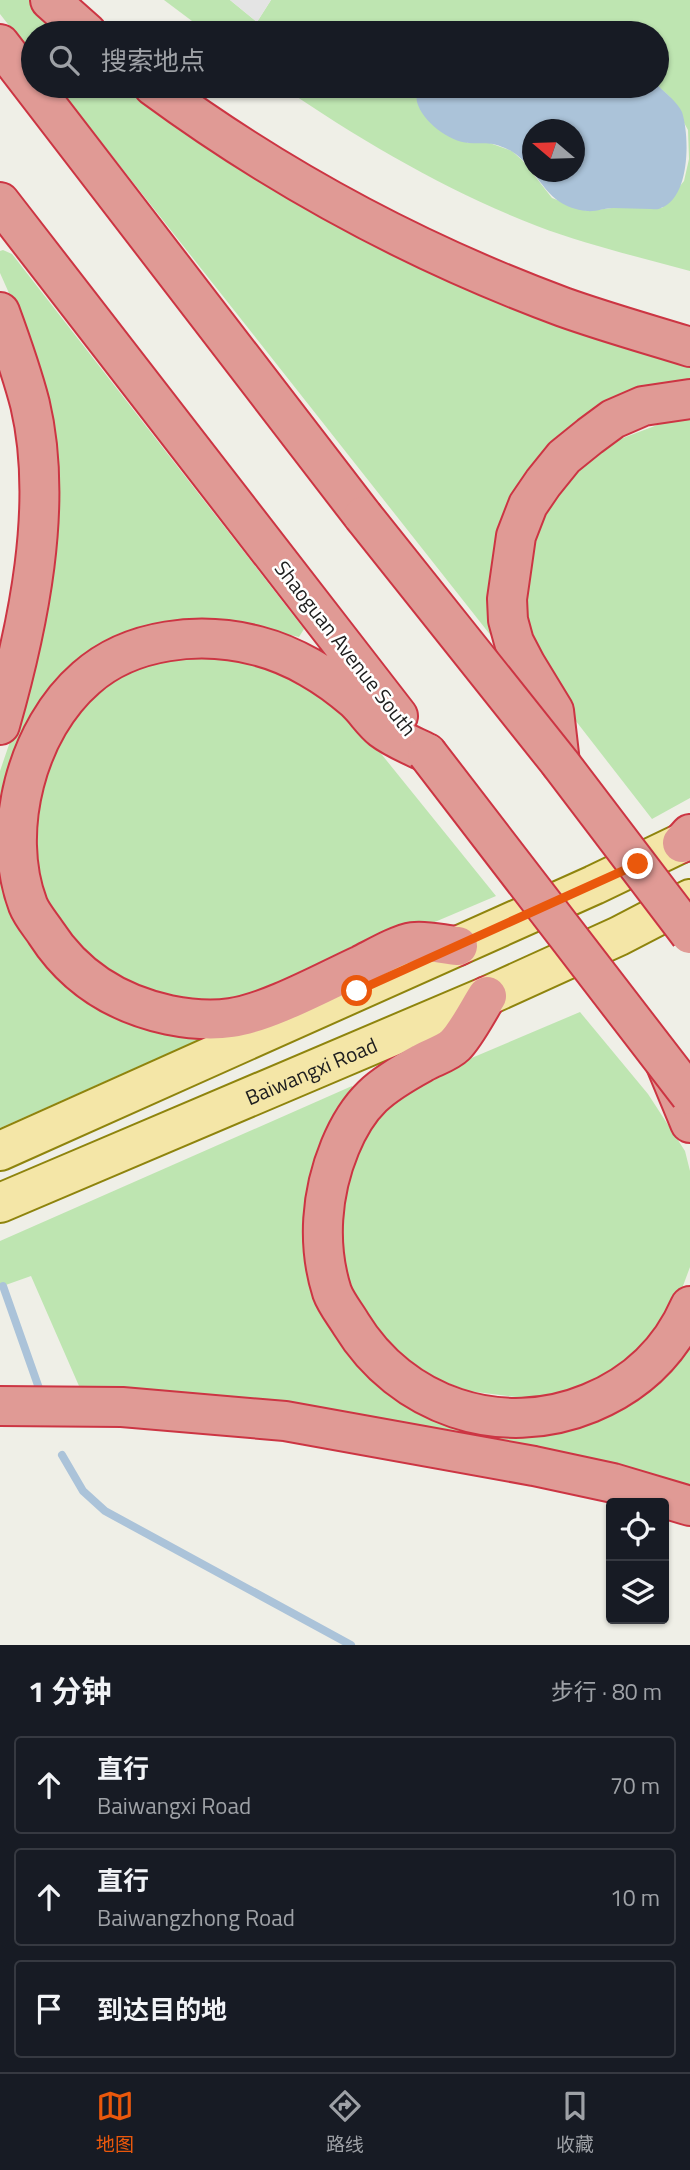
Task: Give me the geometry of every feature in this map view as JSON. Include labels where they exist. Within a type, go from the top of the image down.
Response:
[{"type":"highway","points":[[50,0],[74,21]]},
{"type":"highway","points":[[0,44],[21,71]]},
{"type":"highway","points":[[42,98],[363,516],[560,762],[690,934]]},
{"type":"highway","points":[[171,98],[229,138],[340,205],[433,252],[563,307],[690,347]]},
{"type":"highway","name":"Shaoguan Avenue South","points":[[0,202],[690,1095]]},
{"type":"highway","points":[[0,312],[30,405],[38,470],[37,538],[28,608],[16,668],[0,725]]},
{"type":"highway","points":[[560,762],[554,711],[514,642],[508,620],[516,536],[528,505],[564,457],[613,419],[643,406],[678,400]]},
{"type":"highway","points":[[427,753],[382,729],[342,689],[308,667],[277,652],[257,645],[204,638],[174,640],[150,646],[118,658],[86,677],[60,706],[38,741],[22,782],[15,823],[18,870],[28,905],[55,947],[81,975],[109,994],[138,1007],[194,1020],[232,1018],[262,1009],[413,942],[458,946]]},
{"type":"highway","points":[[487,996],[455,1045],[387,1083],[363,1105],[338,1150],[324,1203],[322,1234],[333,1294],[361,1340],[378,1360],[403,1382],[426,1396],[477,1414],[510,1419],[544,1416],[576,1409],[611,1394],[638,1377],[664,1348],[690,1306]]},
{"type":"highway","points":[[666,1063],[690,1123]]},
{"type":"highway","points":[[0,1406],[122,1406],[285,1421],[534,1466],[613,1483],[690,1506]]},
{"type":"main road","points":[[0,1150],[594,885],[687,838]]},
{"type":"main road","name":"Baiwangxi Road","points":[[0,1203],[487,996],[619,936],[690,899]]},
{"type":"green space","points":[[0,0],[31,0],[55,21],[21,21],[21,41],[0,14]]},
{"type":"green space","points":[[164,0],[230,0],[256,21],[192,21]]},
{"type":"green space","points":[[271,0],[690,0],[690,271],[575,239],[503,212],[405,163],[299,98],[417,98],[417,101],[468,143],[484,141],[512,151],[522,160],[522,182],[539,182],[552,198],[587,211],[662,208],[684,181],[689,159],[688,130],[669,96],[669,21],[258,21]]},
{"type":"green space","points":[[66,98],[145,98],[164,114],[690,362],[690,387],[609,405],[491,602],[492,637]]},
{"type":"green space","points":[[0,251],[12,254],[304,629],[299,637],[225,620],[208,620],[136,629],[0,821],[0,771],[16,724],[47,404],[33,347],[0,273]]},
{"type":"green space","points":[[690,419],[690,798],[652,819],[558,698],[526,624],[526,598],[534,543],[541,521],[572,473],[615,441],[668,421]]},
{"type":"green space","points":[[207,653],[243,659],[300,679],[349,714],[496,896],[237,1006],[193,1002],[150,992],[123,981],[91,959],[63,928],[52,911],[37,874],[33,855],[33,832],[38,786],[44,771],[80,714],[111,682],[147,664]]},
{"type":"green space","points":[[0,827],[14,907],[205,1037],[0,1128]]},
{"type":"green space","points":[[580,1012],[648,1094],[685,1151],[690,1171],[690,1267],[680,1294],[640,1350],[612,1372],[585,1388],[556,1395],[523,1398],[468,1391],[438,1379],[405,1358],[380,1337],[348,1286],[339,1226],[343,1196],[363,1135],[396,1090]]},
{"type":"green space","points":[[352,1086],[355,1093],[310,1184],[383,1383],[593,1421],[623,1409],[653,1388],[690,1345],[690,1490],[229,1398],[170,1391],[79,1386],[31,1276],[0,1287],[0,1241]]},
{"type":"shaded area","points":[[230,0],[271,0],[256,21]]},
{"type":"water","points":[[669,96],[682,112],[685,123],[687,151],[682,180],[671,202],[659,209],[613,208],[590,211],[571,208],[549,193],[541,182],[585,182],[585,119],[522,119],[522,160],[505,148],[453,139],[430,123],[420,109],[417,98]]},
{"type":"waterway","points":[[3,1286],[40,1391]]},
{"type":"waterway","points":[[62,1455],[83,1491],[105,1511],[351,1645]]},
{"type":"route","points":[[357,991],[638,864]]}]
